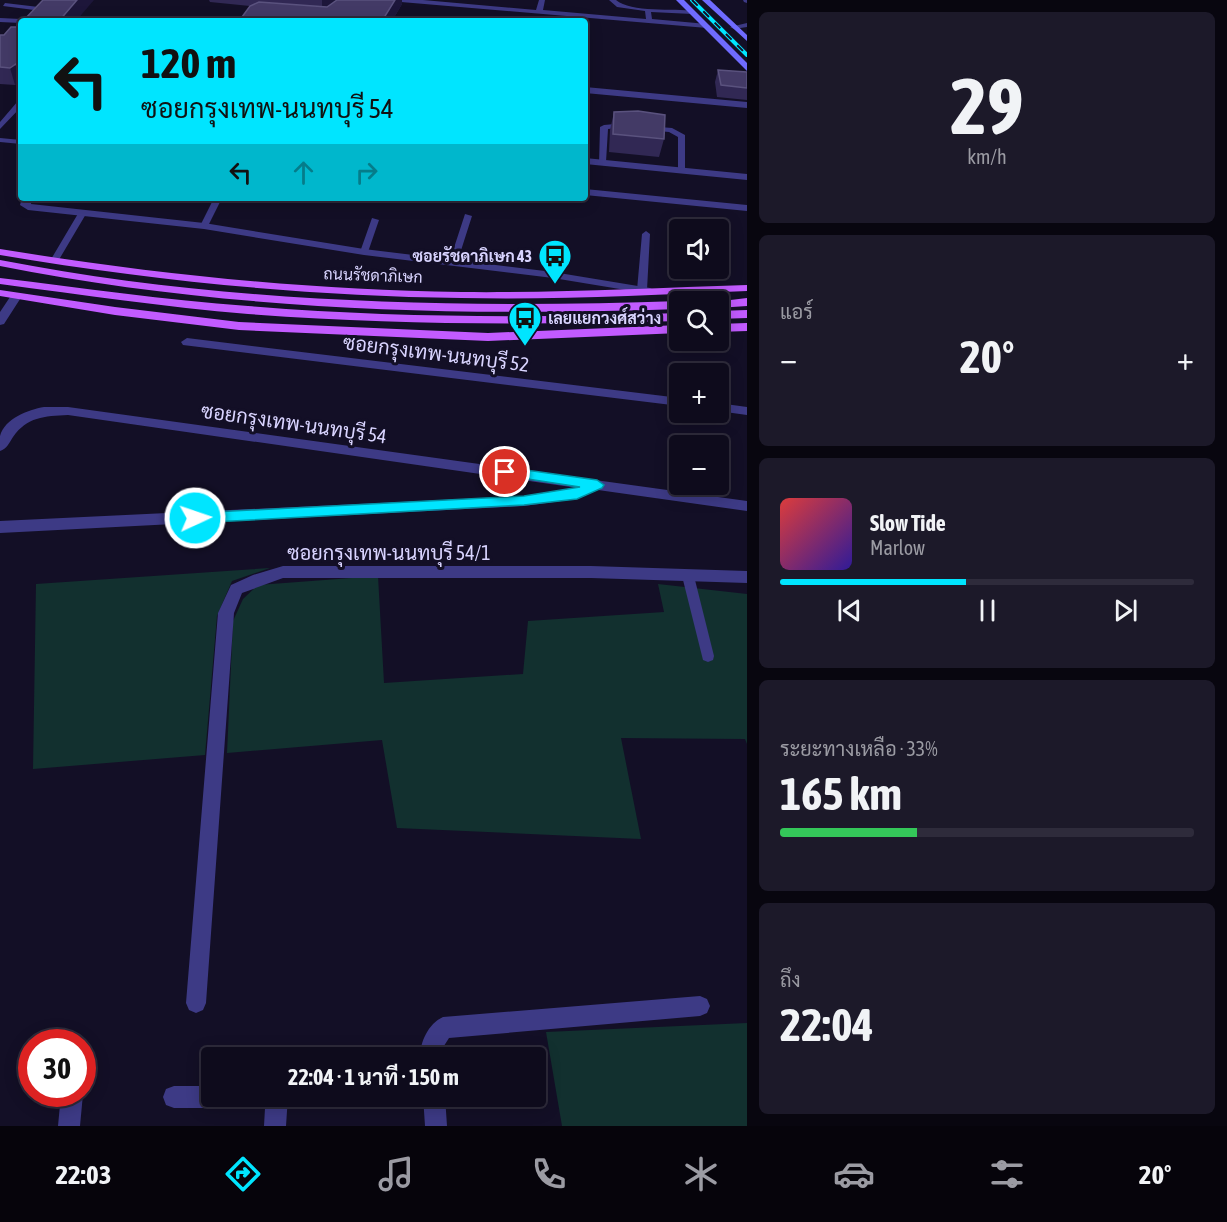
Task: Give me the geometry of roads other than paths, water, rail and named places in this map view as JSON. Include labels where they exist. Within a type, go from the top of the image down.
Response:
[{"type":"main road","points":[[680,0],[747,68]]},
{"type":"main road","points":[[706,0],[747,39]]},
{"type":"main road","points":[[707,26],[734,27]]},
{"type":"main road","name":"ถนนรัชดาภิเษก","points":[[0,252],[146,275],[347,291],[462,295],[747,288]]},
{"type":"main road","name":"ถนนรัชดาภิเษก","points":[[0,263],[147,286],[266,298],[386,305],[519,307],[669,304]]},
{"type":"main road","points":[[0,281],[136,299],[297,314],[424,319],[552,320],[669,317]]},
{"type":"main road","points":[[643,291],[669,298]]},
{"type":"main road","points":[[0,292],[174,319],[263,327],[488,337],[669,329]]},
{"type":"main road","points":[[729,303],[747,302]]},
{"type":"main road","points":[[729,315],[747,314]]},
{"type":"main road","points":[[654,330],[669,327]]},
{"type":"main road","points":[[729,328],[747,327]]},
{"type":"street","points":[[734,27],[747,25]]},
{"type":"street","points":[[588,90],[747,105]]},
{"type":"street","points":[[588,161],[747,177]]},
{"type":"street","points":[[588,192],[747,208]]},
{"type":"street","points":[[26,201],[25,205],[28,207],[204,226],[364,252],[554,274],[643,291]]},
{"type":"street","points":[[0,321],[16,296]]},
{"type":"street","name":"ซอยกรุงเทพ-นนทบุรี 52","points":[[187,342],[669,401]]},
{"type":"street","points":[[729,409],[747,411]]},
{"type":"street","name":"ซอยกรุงเทพ-นนทบุรี 54","points":[[0,446],[13,425],[27,415],[44,411],[68,411],[747,506]]},
{"type":"street","name":"ซอยกรุงเทพ-นนทบุรี 54","points":[[0,527],[524,501],[577,494],[597,485]]},
{"type":"street","name":"ซอยกรุงเทพ-นนทบุรี 54/1","points":[[196,1003],[226,613],[236,589],[258,579],[284,572],[591,572],[747,577]]},
{"type":"street","points":[[430,1047],[443,1028],[700,1006]]},
{"type":"street","points":[[174,1097],[201,1097]]},
{"type":"street","points":[[69,1126],[71,1107]]},
{"type":"street","points":[[275,1126],[276,1107]]},
{"type":"street","points":[[435,1107],[436,1126]]},
{"type":"lane","points":[[401,0],[464,3],[505,9],[707,26]]},
{"type":"lane","points":[[505,9],[508,0]]},
{"type":"lane","points":[[539,12],[542,0]]},
{"type":"lane","points":[[612,0],[619,6],[692,12]]},
{"type":"lane","points":[[662,0],[667,11]]},
{"type":"lane","points":[[6,5],[47,10],[38,18]]},
{"type":"lane","points":[[648,9],[649,21]]},
{"type":"lane","points":[[0,20],[18,21]]},
{"type":"lane","points":[[0,128],[18,107]]},
{"type":"lane","points":[[602,162],[604,127],[617,124],[679,133],[682,137],[682,170]]},
{"type":"lane","points":[[0,140],[18,142]]},
{"type":"lane","points":[[204,226],[217,201]]},
{"type":"lane","points":[[54,261],[82,214]]},
{"type":"lane","points":[[453,263],[468,216]]},
{"type":"lane","points":[[364,252],[375,220]]},
{"type":"lane","points":[[643,291],[646,234]]},
{"type":"lane","points":[[688,576],[708,656]]},
{"type":"railway","points":[[692,0],[747,55]]},
{"type":"place","name":"ซอยรัชดาภิเษก 43","points":[[555,285]]},
{"type":"place","name":"เลยแยกวงศ์สว่าง","points":[[525,347]]}]
